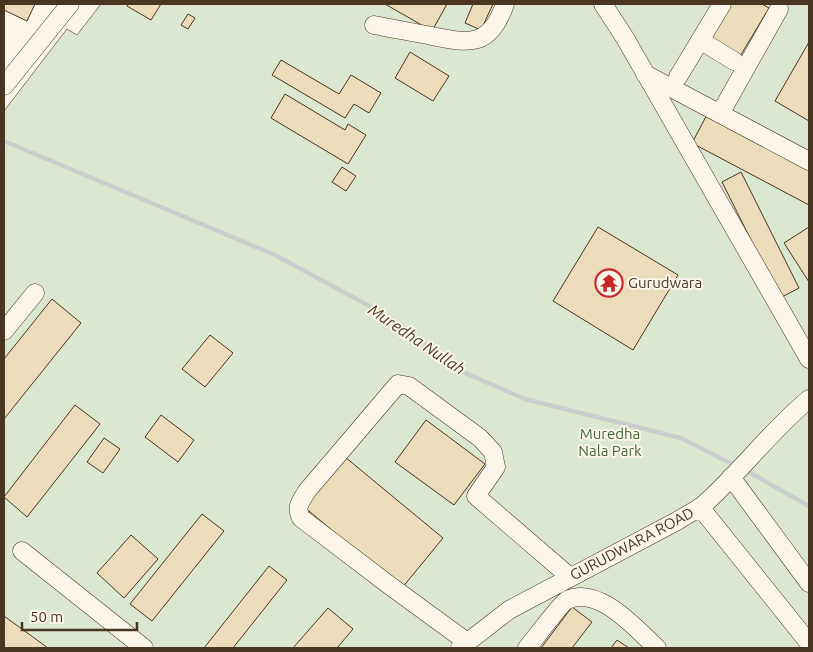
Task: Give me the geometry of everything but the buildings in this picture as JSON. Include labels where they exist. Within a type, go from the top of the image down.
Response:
[{"type":"street","points":[[4,86],[70,4]]},
{"type":"street","points":[[374,25],[455,41],[472,41],[484,36],[497,23],[505,4]]},
{"type":"street","points":[[603,4],[625,38],[809,359]]},
{"type":"street","points":[[678,76],[722,4]]},
{"type":"street","points":[[720,114],[779,9]]},
{"type":"street","points":[[700,40],[734,61]]},
{"type":"street","points":[[644,74],[809,161]]},
{"type":"street","points":[[4,331],[35,293]]},
{"type":"street","points":[[464,645],[301,518],[298,513],[298,506],[307,491],[398,384],[408,386],[423,395],[480,438],[493,452],[496,468],[476,496],[570,577]]},
{"type":"street","name":"GURUDWARA ROAD","points":[[464,645],[509,610],[700,507],[809,399]]},
{"type":"street","points":[[734,474],[809,583]]},
{"type":"street","points":[[700,507],[809,644],[806,648]]},
{"type":"street","points":[[22,551],[144,648]]},
{"type":"street","points":[[527,648],[566,601],[580,598],[599,600],[617,612],[657,648]]},
{"type":"green space","name":"Muredha Nala Park","points":[[101,4],[809,4],[809,648],[4,648],[4,111],[67,29],[77,35]]},
{"type":"waterway","name":"Muredha Nullah","points":[[4,141],[275,255],[386,315],[463,372],[525,399],[681,438],[736,466]]},
{"type":"waterway","name":"Muredha Nullah","points":[[745,470],[809,506]]},
{"type":"place","name":"Gurudwara","points":[[609,283]]}]
